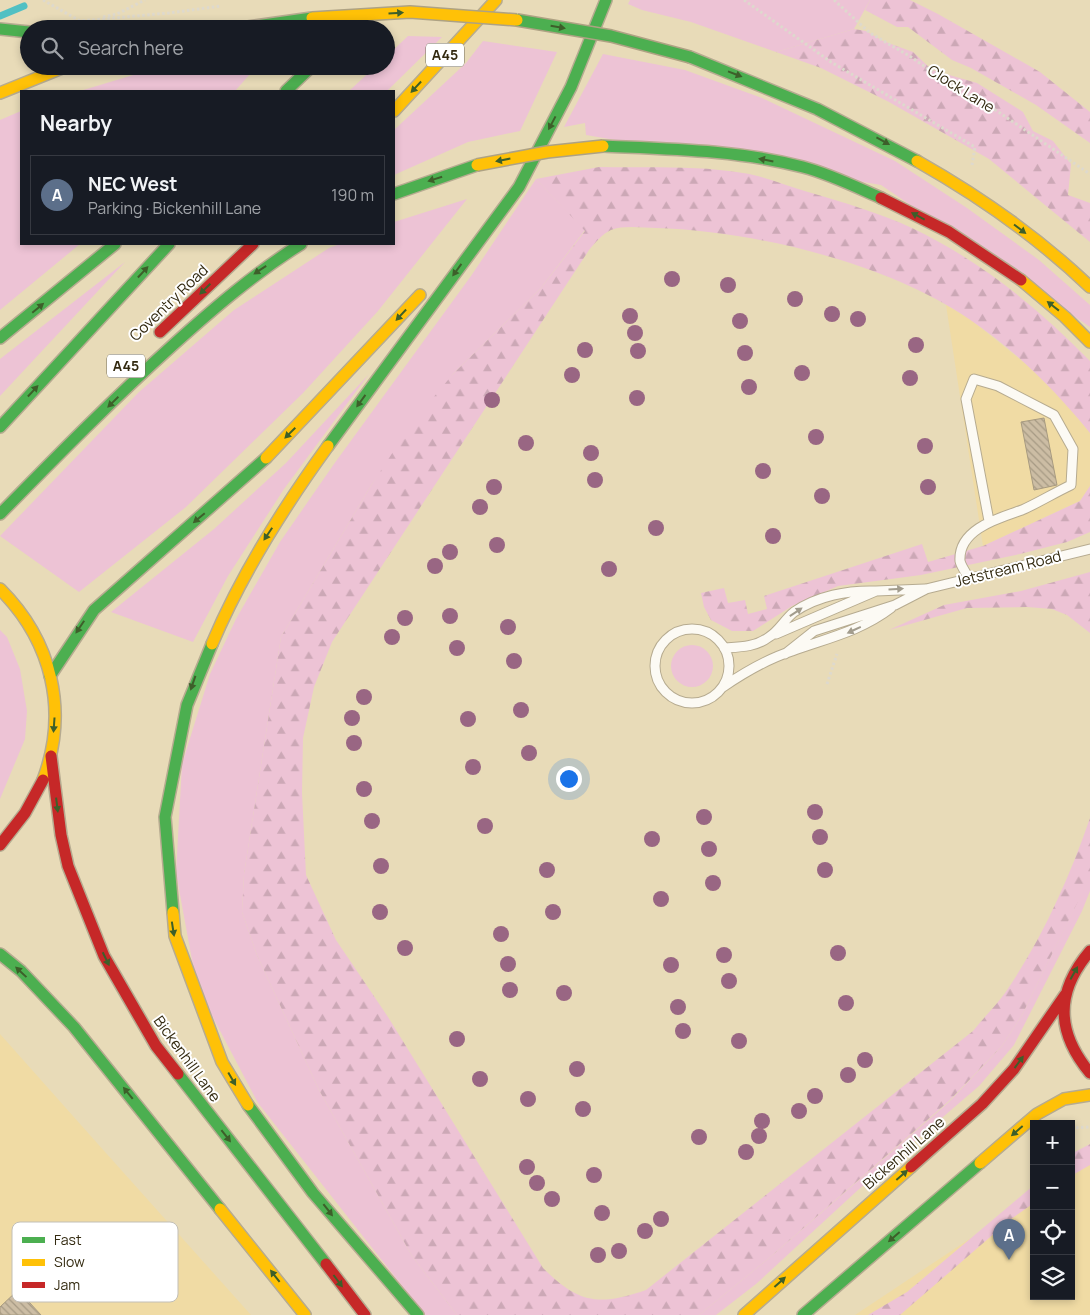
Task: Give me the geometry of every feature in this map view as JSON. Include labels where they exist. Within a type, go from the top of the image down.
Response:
[{"type":"main road","points":[[361,20],[382,0]]},
{"type":"main road","points":[[369,20],[386,0]]},
{"type":"main road","name":"A45","points":[[395,110],[496,0]]},
{"type":"main road","points":[[418,1315],[332,1216],[261,1125],[213,1045],[191,994],[174,935],[164,873],[166,806],[175,741],[203,656],[230,596],[251,560],[317,460],[517,189],[575,80],[606,0]]},
{"type":"main road","points":[[298,20],[410,12],[522,21],[611,36],[690,57],[776,90],[849,123],[924,164],[984,202],[1021,229],[1090,287]]},
{"type":"main road","points":[[0,29],[20,31]]},
{"type":"main road","points":[[0,93],[45,75]]},
{"type":"main road","points":[[287,90],[303,75]]},
{"type":"main road","points":[[395,194],[477,165],[547,152],[603,146],[694,150],[800,166],[897,204],[944,230],[1001,266],[1061,313],[1090,342]]},
{"type":"main road","points":[[446,267],[517,189]]},
{"type":"main road","points":[[0,338],[114,245]]},
{"type":"main road","points":[[0,427],[168,245]]},
{"type":"main road","name":"Coventry Road","points":[[154,339],[253,245]]},
{"type":"main road","points":[[0,514],[149,366],[254,274],[299,245]]},
{"type":"main road","points":[[50,676],[64,657],[81,624],[94,610],[270,454],[426,288]]},
{"type":"main road","points":[[0,589],[29,622],[44,653],[55,708],[51,756],[44,778],[35,798],[0,845]]},
{"type":"main road","name":"Bickenhill Lane","points":[[51,756],[61,835],[68,866],[104,956],[121,988],[156,1046],[365,1315]]},
{"type":"main road","points":[[1089,951],[1073,972],[1064,995],[1062,1019],[1068,1042],[1079,1062],[1090,1074]]},
{"type":"main road","points":[[0,954],[21,971],[74,1027],[305,1315]]},
{"type":"main road","name":"Bickenhill Lane","points":[[744,1315],[982,1104],[1014,1068],[1064,995]]},
{"type":"main road","points":[[803,1315],[1036,1114],[1064,1098],[1090,1095]]},
{"type":"lane","points":[[969,578],[960,562],[963,547],[975,531],[989,521],[1023,509],[1071,486],[1073,449],[1054,415],[998,386],[974,379],[966,399],[989,521]]},
{"type":"lane","name":"Jetstream Road","points":[[926,589],[1090,549]]},
{"type":"lane","points":[[770,637],[793,612],[816,601],[855,590],[926,589]]},
{"type":"lane","points":[[785,654],[814,631],[895,605],[926,589]]},
{"type":"lane","points":[[724,648],[754,644],[876,591]]},
{"type":"lane","points":[[722,687],[729,667],[724,648],[714,637],[702,630],[689,629],[676,632],[660,647],[654,667],[660,685],[667,694],[677,700],[689,703],[701,702],[713,696],[722,687],[742,674],[785,654],[849,633],[874,621],[895,605]]},
{"type":"path","points":[[43,0],[78,20]]},
{"type":"path","points":[[85,20],[117,14],[144,0]]},
{"type":"path","points":[[744,0],[831,62],[974,146],[972,166]]},
{"type":"path","name":"Clock Lane","points":[[834,0],[870,33],[996,111],[1090,174]]},
{"type":"path","points":[[93,20],[169,14],[226,6]]},
{"type":"path","points":[[827,684],[836,654],[842,650]]},
{"type":"path","points":[[1075,1128],[1090,1127]]},
{"type":"shaded area","points":[[946,305],[970,319],[1027,365],[1061,397],[1090,433],[1090,486],[1080,501],[983,546]]},
{"type":"shaded area","points":[[0,1034],[168,1222],[12,1222],[12,1302],[178,1302],[178,1233],[251,1315],[0,1315]]},
{"type":"shaded area","points":[[1090,1160],[1090,1315],[855,1315],[1030,1199],[1030,1300],[1075,1300],[1075,1169]]},
{"type":"green space","points":[[630,0],[870,0],[854,29],[776,52],[691,22],[642,10],[628,4]]},
{"type":"green space","points":[[870,0],[910,0],[1040,72],[1090,112],[1090,143],[1036,105],[971,68],[952,60],[908,27],[897,27],[865,10]]},
{"type":"green space","points":[[854,29],[866,31],[883,41],[913,52],[932,70],[977,83],[1023,112],[1033,131],[1053,141],[1071,164],[1068,195],[1090,203],[1090,242],[989,159],[889,102],[821,68],[776,52]]},
{"type":"green space","points":[[408,36],[442,37],[388,90],[350,90],[366,75],[395,75],[395,48]]},
{"type":"green space","points":[[483,41],[557,52],[520,131],[468,142],[395,175],[395,129],[466,63]]},
{"type":"green space","points":[[603,54],[685,70],[762,98],[895,161],[967,208],[1039,260],[1090,305],[1090,327],[881,185],[586,135],[585,123],[564,127]]},
{"type":"green space","points":[[133,75],[249,75],[236,90],[83,90]]},
{"type":"green space","points":[[20,111],[20,245],[79,245],[0,310],[0,120]]},
{"type":"green space","points":[[599,167],[689,168],[751,174],[874,213],[912,228],[937,241],[985,270],[1029,304],[1090,361],[1090,433],[1063,401],[1034,372],[986,331],[936,299],[899,282],[860,266],[777,243],[695,230],[616,228],[605,234],[589,250],[332,642],[314,687],[303,738],[302,793],[306,875],[336,940],[388,1017],[543,1268],[568,1289],[590,1298],[602,1300],[646,1290],[973,1031],[1005,993],[1043,930],[1064,886],[1090,818],[1090,877],[1022,1015],[1002,1046],[949,1101],[768,1259],[699,1315],[457,1315],[412,1256],[319,1090],[257,955],[242,912],[244,874],[281,637],[372,484],[412,423],[453,374],[541,288],[585,231],[536,179]]},
{"type":"green space","points":[[536,179],[585,230],[541,288],[453,374],[372,484],[281,637],[244,874],[242,912],[257,955],[319,1090],[412,1256],[457,1315],[425,1315],[258,1103],[197,987],[176,873],[182,764],[210,674],[236,619],[280,542],[334,464],[471,276]]},
{"type":"green space","points":[[467,199],[378,311],[303,393],[186,507],[79,592],[0,536],[139,392],[234,310],[329,248],[337,245],[395,245],[395,222]]},
{"type":"green space","points":[[125,262],[0,396],[0,359]]},
{"type":"green space","points":[[369,374],[284,489],[228,576],[193,642],[111,612],[214,529],[286,463]]},
{"type":"green space","points":[[1090,486],[1090,532],[1067,542],[921,575],[838,586],[792,606],[753,631],[732,631],[711,620],[704,607],[701,593],[724,588],[728,603],[745,600],[748,614],[767,609],[764,596],[922,544],[928,562],[983,546],[1080,501]]},
{"type":"green space","points":[[1090,572],[1090,633],[1067,615],[1052,609],[1027,607],[967,608],[889,630],[944,605],[1021,591]]},
{"type":"green space","points":[[0,630],[7,637],[20,669],[27,711],[25,739],[0,799]]},
{"type":"green space","points":[[696,645],[704,648],[710,654],[713,666],[710,678],[704,684],[688,687],[680,684],[674,678],[671,662],[674,654],[680,648]]},
{"type":"green space","points":[[1090,876],[1090,891],[1082,911],[1014,1045],[979,1086],[858,1190],[756,1284],[716,1315],[699,1315],[768,1259],[949,1102],[1002,1046],[1022,1015]]},
{"type":"green space","points":[[1090,1144],[1090,1165],[1075,1174],[1075,1165],[1075,1152]]},
{"type":"green space","points":[[1030,1188],[1030,1206],[1011,1219],[900,1315],[868,1315],[907,1292]]},
{"type":"building","points":[[1044,418],[1057,485],[1034,490],[1021,422]]},
{"type":"building","points":[[12,1296],[12,1302],[29,1302],[41,1315],[0,1315],[0,1307]]},
{"type":"waterway","points":[[0,16],[24,6]]},
{"type":"traffic: fast","points":[[328,446],[519,187],[571,87],[606,0]]},
{"type":"traffic: fast","points":[[298,20],[312,18]]},
{"type":"traffic: fast","points":[[517,20],[611,36],[690,57]]},
{"type":"traffic: fast","points":[[0,29],[20,31]]},
{"type":"traffic: fast","points":[[690,57],[817,109],[917,161]]},
{"type":"traffic: fast","points":[[287,90],[303,75]]},
{"type":"traffic: fast","points":[[603,146],[704,151],[778,161],[823,173],[881,198]]},
{"type":"traffic: fast","points":[[395,194],[477,165]]},
{"type":"traffic: fast","points":[[0,338],[114,245]]},
{"type":"traffic: fast","points":[[0,427],[168,245]]},
{"type":"traffic: fast","points":[[0,514],[64,449],[173,345],[235,292],[300,245]]},
{"type":"traffic: fast","points":[[50,676],[94,610],[266,458]]},
{"type":"traffic: fast","points":[[173,912],[165,817],[187,705],[212,644]]},
{"type":"traffic: fast","points":[[0,954],[21,971],[74,1027],[220,1209]]},
{"type":"traffic: fast","points":[[178,1074],[326,1264]]},
{"type":"traffic: fast","points":[[248,1105],[313,1193],[418,1315]]},
{"type":"traffic: fast","points":[[803,1315],[980,1163]]},
{"type":"traffic: slow","points":[[395,110],[496,0]]},
{"type":"traffic: slow","points":[[312,18],[410,12],[517,20]]},
{"type":"traffic: slow","points":[[0,93],[45,75]]},
{"type":"traffic: slow","points":[[477,165],[547,152],[603,146]]},
{"type":"traffic: slow","points":[[917,161],[986,203],[1008,219],[1090,287]]},
{"type":"traffic: slow","points":[[1021,280],[1065,317],[1090,342]]},
{"type":"traffic: slow","points":[[266,458],[420,295]]},
{"type":"traffic: slow","points":[[212,644],[236,592],[264,542],[328,446]]},
{"type":"traffic: slow","points":[[0,589],[18,609],[32,631],[43,654],[51,678],[55,703],[55,728],[51,754],[43,780]]},
{"type":"traffic: slow","points":[[173,912],[175,936],[222,1062],[248,1105]]},
{"type":"traffic: slow","points":[[980,1163],[1037,1114],[1064,1099],[1090,1095]]},
{"type":"traffic: slow","points":[[744,1315],[911,1167]]},
{"type":"traffic: slow","points":[[220,1209],[305,1315]]},
{"type":"traffic: jam","points":[[881,198],[949,232],[1021,280]]},
{"type":"traffic: jam","points":[[160,332],[252,245]]},
{"type":"traffic: jam","points":[[51,756],[61,835],[68,866],[104,956],[156,1046],[178,1074]]},
{"type":"traffic: jam","points":[[0,845],[25,813],[43,780]]},
{"type":"traffic: jam","points":[[1090,951],[1070,982],[1064,1012],[1071,1042],[1079,1058],[1090,1073]]},
{"type":"traffic: jam","points":[[911,1167],[982,1104],[1014,1069],[1065,995]]},
{"type":"traffic: jam","points":[[326,1264],[365,1315]]},
{"type":"place","name":"NEC West","points":[[1009,1260]]}]
